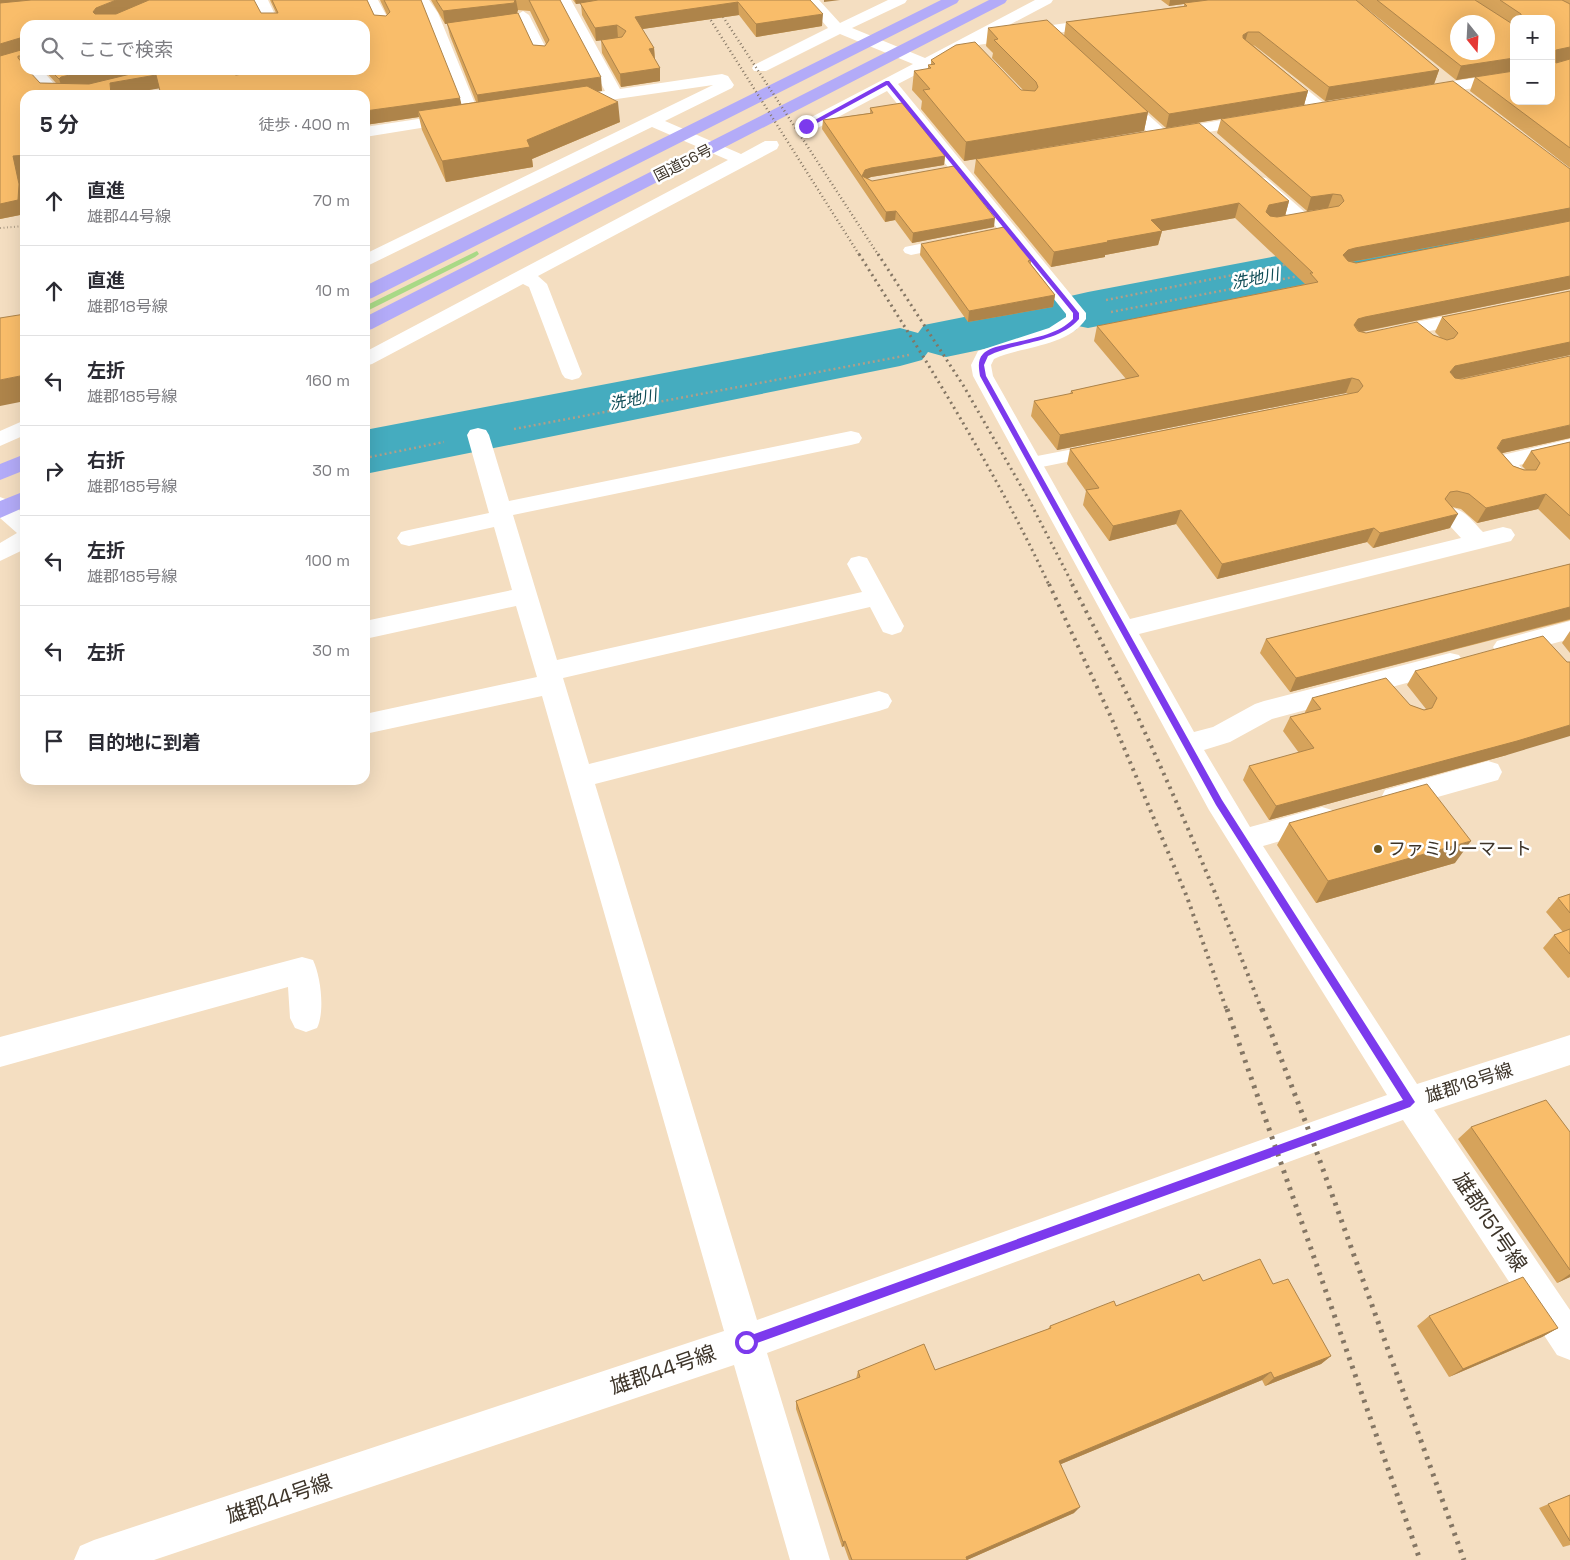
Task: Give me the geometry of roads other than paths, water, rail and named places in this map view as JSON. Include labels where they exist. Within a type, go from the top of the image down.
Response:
[{"type":"highway","name":"国道56号","points":[[370,292],[952,0]]},
{"type":"highway","name":"国道56号","points":[[370,323],[1000,0]]},
{"type":"highway","points":[[0,473],[20,463]]},
{"type":"highway","points":[[1,508],[20,500]]},
{"type":"street","points":[[261,0],[271,20]]},
{"type":"street","points":[[371,0],[384,24]]},
{"type":"street","points":[[811,0],[835,27],[925,63]]},
{"type":"street","points":[[760,68],[900,0]]},
{"type":"street","points":[[806,126],[1046,0]]},
{"type":"street","points":[[567,5],[590,8]]},
{"type":"street","points":[[567,5],[616,95]]},
{"type":"street","points":[[966,42],[1122,19]]},
{"type":"street","points":[[1046,30],[1060,44]]},
{"type":"street","points":[[966,42],[980,56]]},
{"type":"street","points":[[590,48],[609,46]]},
{"type":"street","points":[[1263,62],[1320,108]]},
{"type":"street","points":[[38,75],[51,90]]},
{"type":"street","points":[[1436,75],[1467,99]]},
{"type":"street","points":[[1402,95],[1510,78]]},
{"type":"street","points":[[370,259],[726,85],[722,79],[549,104]]},
{"type":"street","name":"雄郡151号線","points":[[888,82],[958,169],[999,233],[1074,313],[1068,327],[1055,333],[998,348],[985,355],[981,365],[983,376],[1125,629],[1219,802],[1410,1102],[1570,1342]]},
{"type":"street","points":[[1104,83],[1161,135]]},
{"type":"street","points":[[1296,112],[1338,105]]},
{"type":"street","points":[[370,131],[492,113]]},
{"type":"street","points":[[1142,138],[1268,117]]},
{"type":"street","points":[[652,121],[742,160]]},
{"type":"street","points":[[1200,129],[1214,142]]},
{"type":"street","points":[[370,357],[772,145]]},
{"type":"street","points":[[1251,174],[1310,218],[1282,223]]},
{"type":"street","points":[[524,276],[537,284],[572,374]]},
{"type":"street","points":[[1369,338],[1493,312]]},
{"type":"street","points":[[1415,328],[1433,343]]},
{"type":"street","points":[[0,439],[20,429]]},
{"type":"street","points":[[478,435],[810,1560]]},
{"type":"street","points":[[408,538],[501,514],[851,438]]},
{"type":"street","points":[[1519,478],[1502,462],[1570,446]]},
{"type":"street","points":[[1,508],[20,524]]},
{"type":"street","points":[[1451,514],[1478,541]]},
{"type":"street","points":[[1125,629],[1503,535]]},
{"type":"street","points":[[0,553],[20,543]]},
{"type":"street","points":[[859,564],[892,626]]},
{"type":"street","points":[[370,629],[525,596]]},
{"type":"street","points":[[370,723],[876,597]]},
{"type":"street","points":[[1188,744],[1221,735],[1264,711],[1476,655],[1547,647],[1570,630]]},
{"type":"street","points":[[1385,679],[1402,700]]},
{"type":"street","points":[[579,777],[879,701]]},
{"type":"street","points":[[1375,804],[1488,772]]},
{"type":"street","points":[[1244,840],[1347,812]]},
{"type":"street","points":[[0,1052],[302,970],[306,1018]]},
{"type":"street","name":"雄郡18号線","points":[[1312,1138],[1410,1102],[1570,1050]]},
{"type":"street","name":"雄郡44号線","points":[[94,1560],[746,1342],[1312,1138]]},
{"type":"lane","points":[[423,0],[444,31],[473,116]]},
{"type":"lane","points":[[521,19],[542,54]]},
{"type":"lane","points":[[911,250],[970,239]]},
{"type":"lane","points":[[1032,463],[1118,446]]},
{"type":"waterway","name":"洗地川","points":[[1088,310],[1570,217]]},
{"type":"waterway","name":"洗地川","points":[[946,338],[1054,317]]},
{"type":"waterway","name":"洗地川","points":[[370,451],[900,347]]},
{"type":"railway","points":[[698,0],[860,256]]},
{"type":"railway","points":[[712,0],[879,256]]},
{"type":"railway","points":[[859,254],[959,416],[1006,500],[1049,585]]},
{"type":"railway","points":[[878,254],[963,385],[1029,500],[1073,585]]},
{"type":"railway","points":[[1049,584],[1111,717],[1187,897],[1227,1011]]},
{"type":"railway","points":[[1072,584],[1099,636],[1173,794],[1219,902],[1262,1011]]},
{"type":"railway","points":[[1227,1009],[1420,1560]]},
{"type":"railway","points":[[1262,1009],[1312,1139],[1464,1560]]},
{"type":"place","name":"ファミリーマート","points":[[1378,849]]}]
